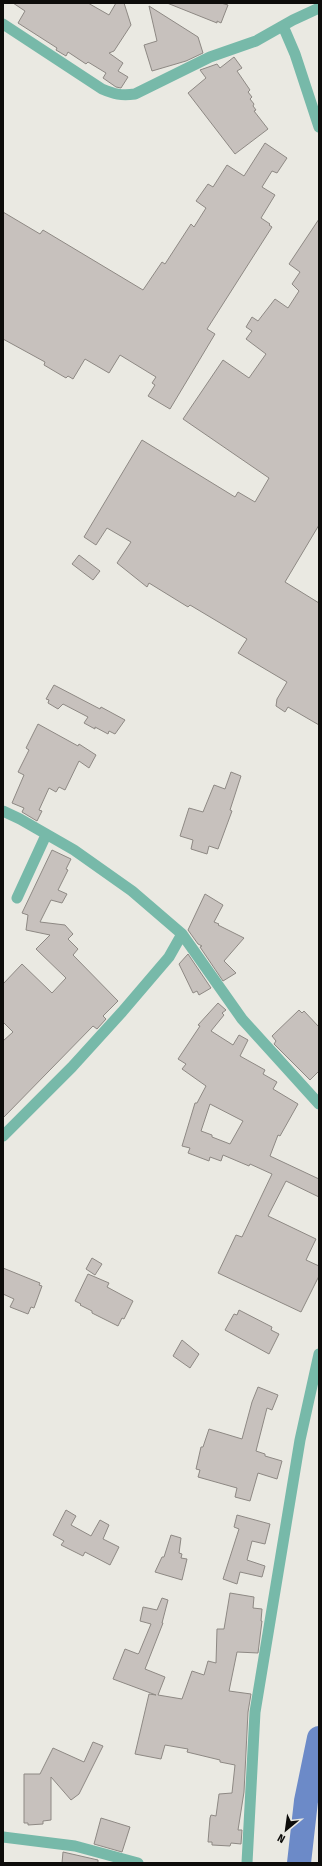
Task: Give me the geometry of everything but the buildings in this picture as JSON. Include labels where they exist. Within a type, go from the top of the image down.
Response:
[{"type":"street","points":[[3,24],[102,89],[115,95],[124,96],[135,94],[210,57],[256,41],[293,20],[319,8]]},
{"type":"street","points":[[283,26],[295,54],[319,127]]},
{"type":"street","points":[[3,812],[20,819],[74,850],[132,891],[182,934],[242,1019],[319,1104]]},
{"type":"street","points":[[17,898],[46,835]]},
{"type":"street","points":[[3,1136],[72,1067],[122,1012],[168,957],[182,934]]},
{"type":"street","points":[[247,1863],[255,1712],[300,1440],[319,1354]]},
{"type":"street","points":[[3,1837],[76,1846],[138,1863]]},
{"type":"waterway","points":[[299,1863],[306,1801],[319,1738]]}]
